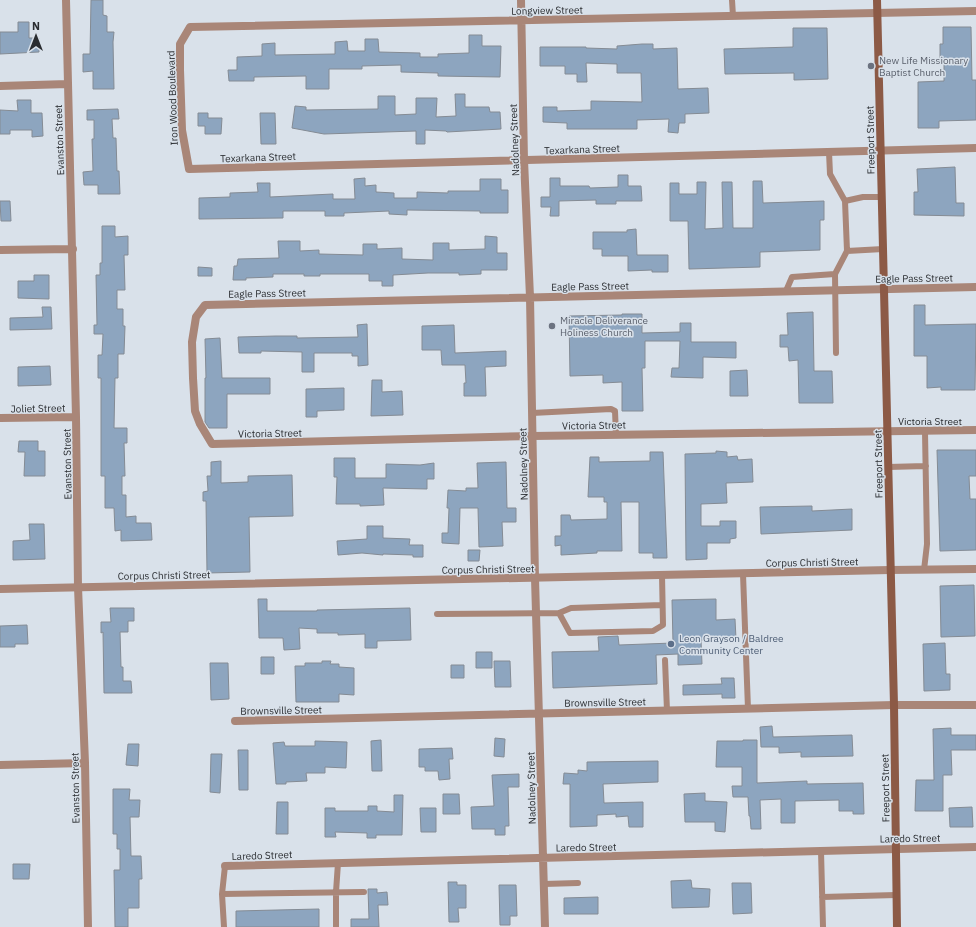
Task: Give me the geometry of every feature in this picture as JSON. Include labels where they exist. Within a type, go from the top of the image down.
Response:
[{"type":"main road","name":"Freeport Street","points":[[877,0],[894,705],[897,927]]},
{"type":"street","name":"Evanston Street","points":[[66,0],[76,417],[78,587],[88,927]]},
{"type":"street","name":"Nadolney Street","points":[[521,0],[524,160],[530,297],[535,578],[545,927]]},
{"type":"street","name":"Longview Street","points":[[190,27],[976,11]]},
{"type":"street","name":"Iron Wood Boulevard","points":[[189,169],[182,130],[180,44],[190,27]]},
{"type":"street","points":[[0,86],[68,84]]},
{"type":"street","name":"Texarkana Street","points":[[189,169],[976,148]]},
{"type":"street","points":[[0,250],[72,249]]},
{"type":"street","name":"Eagle Pass Street","points":[[212,444],[200,424],[195,411],[193,378],[192,342],[196,317],[205,305],[976,287]]},
{"type":"street","name":"Joliet Street","points":[[0,418],[76,417]]},
{"type":"street","name":"Victoria Street","points":[[212,444],[533,436],[887,430],[925,432],[976,430]]},
{"type":"street","name":"Corpus Christi Street","points":[[0,589],[976,568]]},
{"type":"street","name":"Brownsville Street","points":[[235,721],[894,705],[976,705]]},
{"type":"street","points":[[0,765],[84,763]]},
{"type":"street","name":"Laredo Street","points":[[225,866],[976,846]]},
{"type":"lane","points":[[732,0],[733,16]]},
{"type":"lane","points":[[829,152],[830,174],[845,201],[847,251],[835,274],[834,290],[836,352]]},
{"type":"lane","points":[[845,201],[863,197],[882,196]]},
{"type":"lane","points":[[847,251],[883,249]]},
{"type":"lane","points":[[786,291],[792,277],[835,274]]},
{"type":"lane","points":[[532,413],[611,409],[615,411],[616,435]]},
{"type":"lane","points":[[924,570],[927,544],[925,432]]},
{"type":"lane","points":[[888,467],[926,466]]},
{"type":"lane","points":[[743,574],[748,709]]},
{"type":"lane","points":[[559,613],[570,633],[653,631],[659,629],[663,625],[662,575]]},
{"type":"lane","points":[[436,614],[559,613],[571,608],[662,605]]},
{"type":"lane","points":[[665,660],[666,710]]},
{"type":"lane","points":[[821,851],[823,927]]},
{"type":"lane","points":[[336,927],[338,863]]},
{"type":"lane","name":"Laredo Street","points":[[224,927],[222,894],[225,866]]},
{"type":"lane","points":[[544,884],[578,883]]},
{"type":"lane","points":[[222,894],[364,892]]},
{"type":"lane","points":[[822,897],[896,896]]},
{"type":"building","points":[[91,0],[103,0],[103,15],[107,16],[107,32],[114,32],[114,89],[93,89],[93,71],[83,72],[83,54],[90,54]]},
{"type":"building","points":[[18,22],[29,22],[29,38],[39,38],[39,52],[0,54],[0,32],[18,32]]},
{"type":"building","points":[[943,27],[971,27],[972,80],[976,80],[976,120],[939,121],[939,128],[918,128],[918,82],[944,81],[944,61],[940,61],[940,44],[943,44]]},
{"type":"building","points":[[793,28],[827,28],[828,79],[794,80],[794,73],[725,74],[724,49],[793,47]]},
{"type":"building","points":[[469,35],[482,35],[482,46],[501,46],[500,77],[438,76],[438,73],[401,72],[401,65],[362,66],[362,69],[329,69],[329,89],[306,89],[306,76],[254,77],[254,81],[229,81],[228,70],[237,70],[237,57],[262,56],[262,44],[275,43],[275,55],[335,54],[335,42],[347,41],[348,51],[365,51],[365,39],[378,39],[379,52],[420,53],[420,57],[438,57],[438,54],[469,53]]},
{"type":"building","points":[[653,44],[653,49],[677,48],[678,89],[708,88],[709,113],[685,114],[685,123],[679,123],[678,133],[668,132],[669,119],[637,120],[637,129],[567,129],[567,123],[543,122],[543,107],[557,107],[557,111],[591,110],[591,101],[642,102],[641,73],[617,73],[617,64],[586,63],[587,82],[577,82],[577,74],[565,74],[565,66],[540,66],[540,47],[617,49],[617,46]]},
{"type":"building","points":[[455,94],[465,94],[465,107],[489,107],[490,112],[500,112],[501,129],[447,132],[425,130],[425,144],[416,144],[416,131],[324,134],[292,128],[295,106],[306,107],[306,110],[378,109],[378,96],[395,96],[395,115],[416,114],[416,98],[437,98],[436,117],[456,116]]},
{"type":"building","points":[[17,100],[31,100],[31,113],[42,113],[43,136],[32,137],[32,130],[10,130],[10,134],[0,134],[0,110],[18,111]]},
{"type":"building","points":[[118,109],[119,119],[112,119],[113,138],[116,138],[117,171],[119,171],[120,194],[98,194],[98,185],[84,185],[83,172],[93,171],[92,139],[94,139],[94,120],[87,120],[87,110]]},
{"type":"building","points":[[198,113],[208,113],[208,118],[222,118],[221,134],[205,134],[205,126],[198,126]]},
{"type":"building","points":[[260,113],[275,113],[276,144],[261,144]]},
{"type":"building","points":[[955,167],[956,203],[964,203],[964,216],[914,215],[914,192],[918,192],[917,169]]},
{"type":"building","points":[[618,175],[628,175],[628,186],[641,186],[642,201],[616,201],[616,204],[596,204],[596,200],[559,201],[559,216],[550,216],[551,207],[541,207],[541,197],[550,197],[550,178],[560,178],[560,186],[589,186],[590,188],[618,187]]},
{"type":"building","points":[[365,178],[365,186],[376,185],[376,192],[394,193],[394,198],[417,198],[417,192],[448,193],[448,191],[480,191],[480,179],[501,179],[501,190],[508,190],[508,213],[407,210],[407,215],[389,214],[389,211],[344,213],[344,216],[325,216],[325,211],[283,211],[283,218],[199,219],[199,198],[230,197],[230,193],[258,192],[257,183],[270,183],[270,197],[333,194],[333,199],[355,199],[354,179]]},
{"type":"building","points":[[753,181],[762,181],[763,203],[824,201],[824,220],[820,220],[820,250],[760,252],[760,267],[689,269],[688,221],[670,221],[670,183],[679,183],[679,194],[697,194],[697,182],[706,182],[705,229],[723,228],[722,182],[732,182],[733,228],[753,228]]},
{"type":"building","points":[[0,201],[10,201],[11,221],[1,221]]},
{"type":"building","points":[[102,226],[115,226],[115,237],[128,236],[128,255],[124,255],[125,290],[117,290],[117,309],[123,309],[123,326],[125,326],[124,354],[118,354],[118,378],[115,378],[114,428],[127,428],[127,443],[124,443],[125,476],[122,476],[122,495],[126,495],[126,517],[136,516],[136,523],[151,523],[152,540],[121,541],[121,530],[115,531],[114,508],[105,508],[105,476],[101,476],[101,378],[98,378],[98,355],[102,355],[103,334],[94,334],[94,325],[97,325],[96,275],[100,275],[100,263],[102,263]]},
{"type":"building","points":[[636,229],[637,255],[668,255],[668,272],[652,272],[652,270],[628,271],[628,256],[602,256],[602,249],[593,249],[593,232],[627,232],[627,230]]},
{"type":"building","points":[[485,236],[497,237],[497,253],[507,253],[507,270],[481,270],[481,274],[459,275],[459,273],[428,273],[393,275],[393,286],[382,286],[382,281],[369,281],[369,274],[320,274],[320,276],[304,276],[304,274],[273,274],[273,277],[233,280],[234,266],[237,266],[238,259],[279,258],[278,241],[300,241],[300,251],[319,250],[319,254],[363,255],[363,244],[377,244],[377,249],[402,248],[402,259],[433,260],[433,243],[449,243],[449,250],[485,249]]},
{"type":"building","points":[[198,267],[212,268],[212,276],[198,276]]},
{"type":"building","points":[[34,275],[49,275],[49,299],[18,298],[18,281],[34,281]]},
{"type":"building","points":[[914,305],[925,305],[925,325],[976,324],[975,390],[941,390],[941,387],[927,388],[927,356],[914,356]]},
{"type":"building","points":[[42,307],[51,307],[52,329],[10,330],[10,318],[43,317]]},
{"type":"building","points":[[813,312],[814,371],[832,371],[833,403],[799,403],[798,360],[789,361],[788,347],[780,347],[780,335],[788,335],[787,313]]},
{"type":"building","points":[[642,314],[642,333],[680,332],[680,323],[691,323],[691,342],[736,342],[736,358],[703,357],[703,378],[671,377],[672,368],[679,368],[680,341],[645,341],[645,368],[642,368],[643,411],[622,411],[622,382],[603,383],[603,375],[570,376],[569,316]]},
{"type":"building","points":[[367,324],[368,365],[358,366],[358,356],[352,356],[352,353],[314,353],[314,372],[302,372],[302,352],[261,351],[261,353],[239,353],[238,337],[358,337],[357,325]]},
{"type":"building","points":[[454,325],[455,353],[506,351],[506,366],[485,367],[486,396],[464,396],[464,383],[466,383],[465,365],[442,365],[441,350],[422,350],[422,326]]},
{"type":"building","points":[[220,338],[222,378],[270,378],[270,394],[227,394],[227,428],[209,428],[205,422],[205,339]]},
{"type":"building","points":[[50,366],[51,385],[18,386],[18,367]]},
{"type":"building","points":[[747,370],[748,396],[730,396],[730,371]]},
{"type":"building","points":[[372,380],[382,380],[382,392],[402,391],[403,415],[371,416]]},
{"type":"building","points":[[344,388],[344,410],[317,411],[317,417],[306,417],[306,389]]},
{"type":"building","points":[[19,441],[38,441],[38,451],[45,451],[45,476],[24,476],[25,452],[18,452]]},
{"type":"building","points":[[937,450],[976,450],[976,476],[969,476],[970,499],[976,499],[976,550],[940,551]]},
{"type":"building","points":[[716,451],[727,452],[727,457],[737,456],[738,460],[752,459],[753,482],[726,483],[727,503],[701,504],[701,526],[720,526],[720,521],[736,521],[736,538],[730,539],[730,543],[707,543],[707,559],[686,560],[685,454],[716,453]]},
{"type":"building","points":[[650,452],[663,452],[667,558],[653,558],[653,553],[639,553],[639,502],[621,502],[622,551],[597,551],[597,553],[561,555],[561,545],[555,546],[555,536],[561,536],[561,515],[570,515],[571,520],[607,519],[607,502],[604,502],[604,497],[588,497],[590,457],[599,457],[599,462],[650,461]]},
{"type":"building","points":[[334,458],[355,458],[355,478],[386,478],[386,464],[420,465],[434,463],[434,479],[427,479],[427,489],[383,488],[384,505],[360,506],[360,504],[336,504],[337,477],[334,477]]},
{"type":"building","points":[[221,461],[221,483],[248,482],[248,476],[292,475],[293,516],[249,517],[250,572],[207,573],[206,501],[203,501],[203,492],[208,491],[207,476],[211,476],[211,462]]},
{"type":"building","points":[[506,462],[507,508],[516,508],[516,522],[502,522],[503,546],[479,547],[478,508],[460,508],[459,544],[442,543],[442,533],[448,533],[448,490],[466,491],[466,488],[478,488],[477,463]]},
{"type":"building","points":[[812,506],[812,511],[852,509],[852,530],[761,534],[760,507]]},
{"type":"building","points":[[29,524],[44,524],[45,559],[13,560],[13,541],[30,540]]},
{"type":"building","points":[[367,526],[383,526],[383,538],[410,539],[409,545],[423,545],[423,557],[413,557],[413,555],[362,553],[338,555],[337,541],[367,539]]},
{"type":"building","points":[[468,550],[480,550],[479,561],[468,561]]},
{"type":"building","points":[[974,585],[975,636],[941,637],[940,586]]},
{"type":"building","points":[[258,599],[267,599],[267,611],[410,608],[411,640],[377,641],[377,648],[365,648],[365,634],[338,635],[338,633],[317,633],[317,629],[299,628],[300,649],[284,650],[283,638],[259,638]]},
{"type":"building","name":"Leon Grayson / Baldree Community Center","points":[[716,599],[716,620],[735,619],[736,639],[701,640],[702,664],[678,665],[678,654],[656,655],[657,684],[553,688],[552,652],[599,651],[598,637],[618,636],[619,645],[673,643],[672,600]]},
{"type":"building","points":[[110,608],[134,608],[134,621],[128,621],[128,632],[120,632],[123,681],[131,681],[132,693],[104,693],[103,632],[101,633],[101,622],[111,622]]},
{"type":"building","points":[[27,625],[28,644],[15,644],[15,647],[0,647],[0,626]]},
{"type":"building","points":[[945,643],[946,674],[950,674],[950,690],[924,691],[923,644]]},
{"type":"building","points":[[476,652],[492,652],[492,668],[476,668]]},
{"type":"building","points":[[261,657],[274,657],[274,674],[261,674]]},
{"type":"building","points":[[322,661],[331,661],[330,664],[339,664],[339,667],[354,668],[354,695],[339,694],[339,702],[296,702],[295,666],[305,666],[305,663],[322,663]]},
{"type":"building","points":[[494,661],[510,661],[511,687],[495,687]]},
{"type":"building","points":[[210,663],[228,663],[229,699],[211,700]]},
{"type":"building","points":[[451,665],[464,665],[464,678],[451,678]]},
{"type":"building","points":[[721,678],[734,678],[735,698],[722,698],[722,694],[683,695],[683,685],[722,684]]},
{"type":"building","points":[[772,726],[773,737],[852,735],[853,756],[801,757],[801,752],[779,753],[779,747],[761,747],[760,727]]},
{"type":"building","points":[[951,728],[951,735],[976,735],[976,750],[951,750],[952,775],[943,775],[943,811],[915,811],[916,780],[934,780],[933,729]]},
{"type":"building","points":[[495,738],[505,739],[504,757],[494,756]]},
{"type":"building","points":[[381,740],[382,771],[372,771],[371,741]]},
{"type":"building","points":[[757,740],[757,783],[807,781],[807,784],[863,783],[864,814],[853,814],[853,811],[839,811],[839,800],[795,801],[795,823],[781,823],[781,799],[760,800],[761,829],[751,829],[748,797],[733,797],[732,786],[742,786],[742,767],[716,767],[717,741]]},
{"type":"building","points":[[315,741],[347,742],[346,768],[325,767],[325,773],[306,773],[307,781],[276,784],[273,743],[284,742],[285,746],[315,746]]},
{"type":"building","points":[[128,744],[139,744],[138,766],[126,765]]},
{"type":"building","points":[[452,748],[453,759],[449,759],[450,779],[439,780],[438,771],[425,771],[425,767],[419,767],[419,749]]},
{"type":"building","points":[[238,750],[248,750],[248,790],[239,790]]},
{"type":"building","points":[[211,754],[222,754],[220,793],[210,792]]},
{"type":"building","points":[[658,761],[658,782],[603,784],[604,803],[643,802],[643,827],[629,827],[628,816],[616,817],[616,814],[597,815],[597,826],[570,827],[570,784],[563,784],[564,773],[578,774],[578,770],[587,771],[587,762]]},
{"type":"building","points":[[519,774],[519,787],[508,787],[509,826],[505,826],[505,835],[495,835],[495,829],[472,829],[471,807],[494,806],[492,775]]},
{"type":"building","points":[[113,789],[130,789],[129,800],[140,800],[139,817],[130,817],[131,856],[141,856],[142,879],[139,879],[139,908],[128,908],[128,927],[115,927],[114,870],[120,870],[120,849],[117,849],[117,834],[113,834]]},
{"type":"building","points":[[705,793],[705,801],[727,802],[725,832],[715,831],[715,822],[685,822],[684,794]]},
{"type":"building","points":[[443,794],[459,794],[460,814],[443,814]]},
{"type":"building","points":[[394,795],[403,795],[402,835],[376,835],[376,838],[367,838],[367,833],[335,832],[336,837],[325,837],[325,808],[335,808],[335,811],[368,811],[368,806],[377,806],[377,811],[394,812]]},
{"type":"building","points":[[277,802],[288,802],[288,834],[276,834]]},
{"type":"building","points":[[972,807],[973,827],[950,827],[949,808]]},
{"type":"building","points":[[420,808],[436,808],[436,832],[421,832]]},
{"type":"building","points":[[13,864],[30,864],[29,879],[13,879]]},
{"type":"building","points":[[691,880],[692,888],[710,889],[709,907],[672,908],[671,881]]},
{"type":"building","points":[[448,882],[457,882],[457,885],[466,885],[466,908],[458,908],[459,922],[449,922]]},
{"type":"building","points":[[732,883],[751,883],[752,913],[733,914]]},
{"type":"building","points":[[499,885],[516,885],[517,916],[510,916],[510,925],[500,925]]},
{"type":"building","points":[[368,889],[377,889],[377,893],[387,892],[388,905],[378,905],[379,927],[351,927],[351,919],[369,919]]},
{"type":"building","points":[[598,897],[598,914],[564,914],[564,898]]},
{"type":"building","points":[[319,909],[319,927],[236,927],[236,911]]},
{"type":"place","name":"New Life Missionary Baptist Church","points":[[871,66]]},
{"type":"place","name":"Miracle Deliverance Holiness Church","points":[[552,326]]},
{"type":"place","name":"Leon Grayson / Baldree Community Center","points":[[671,644]]}]
